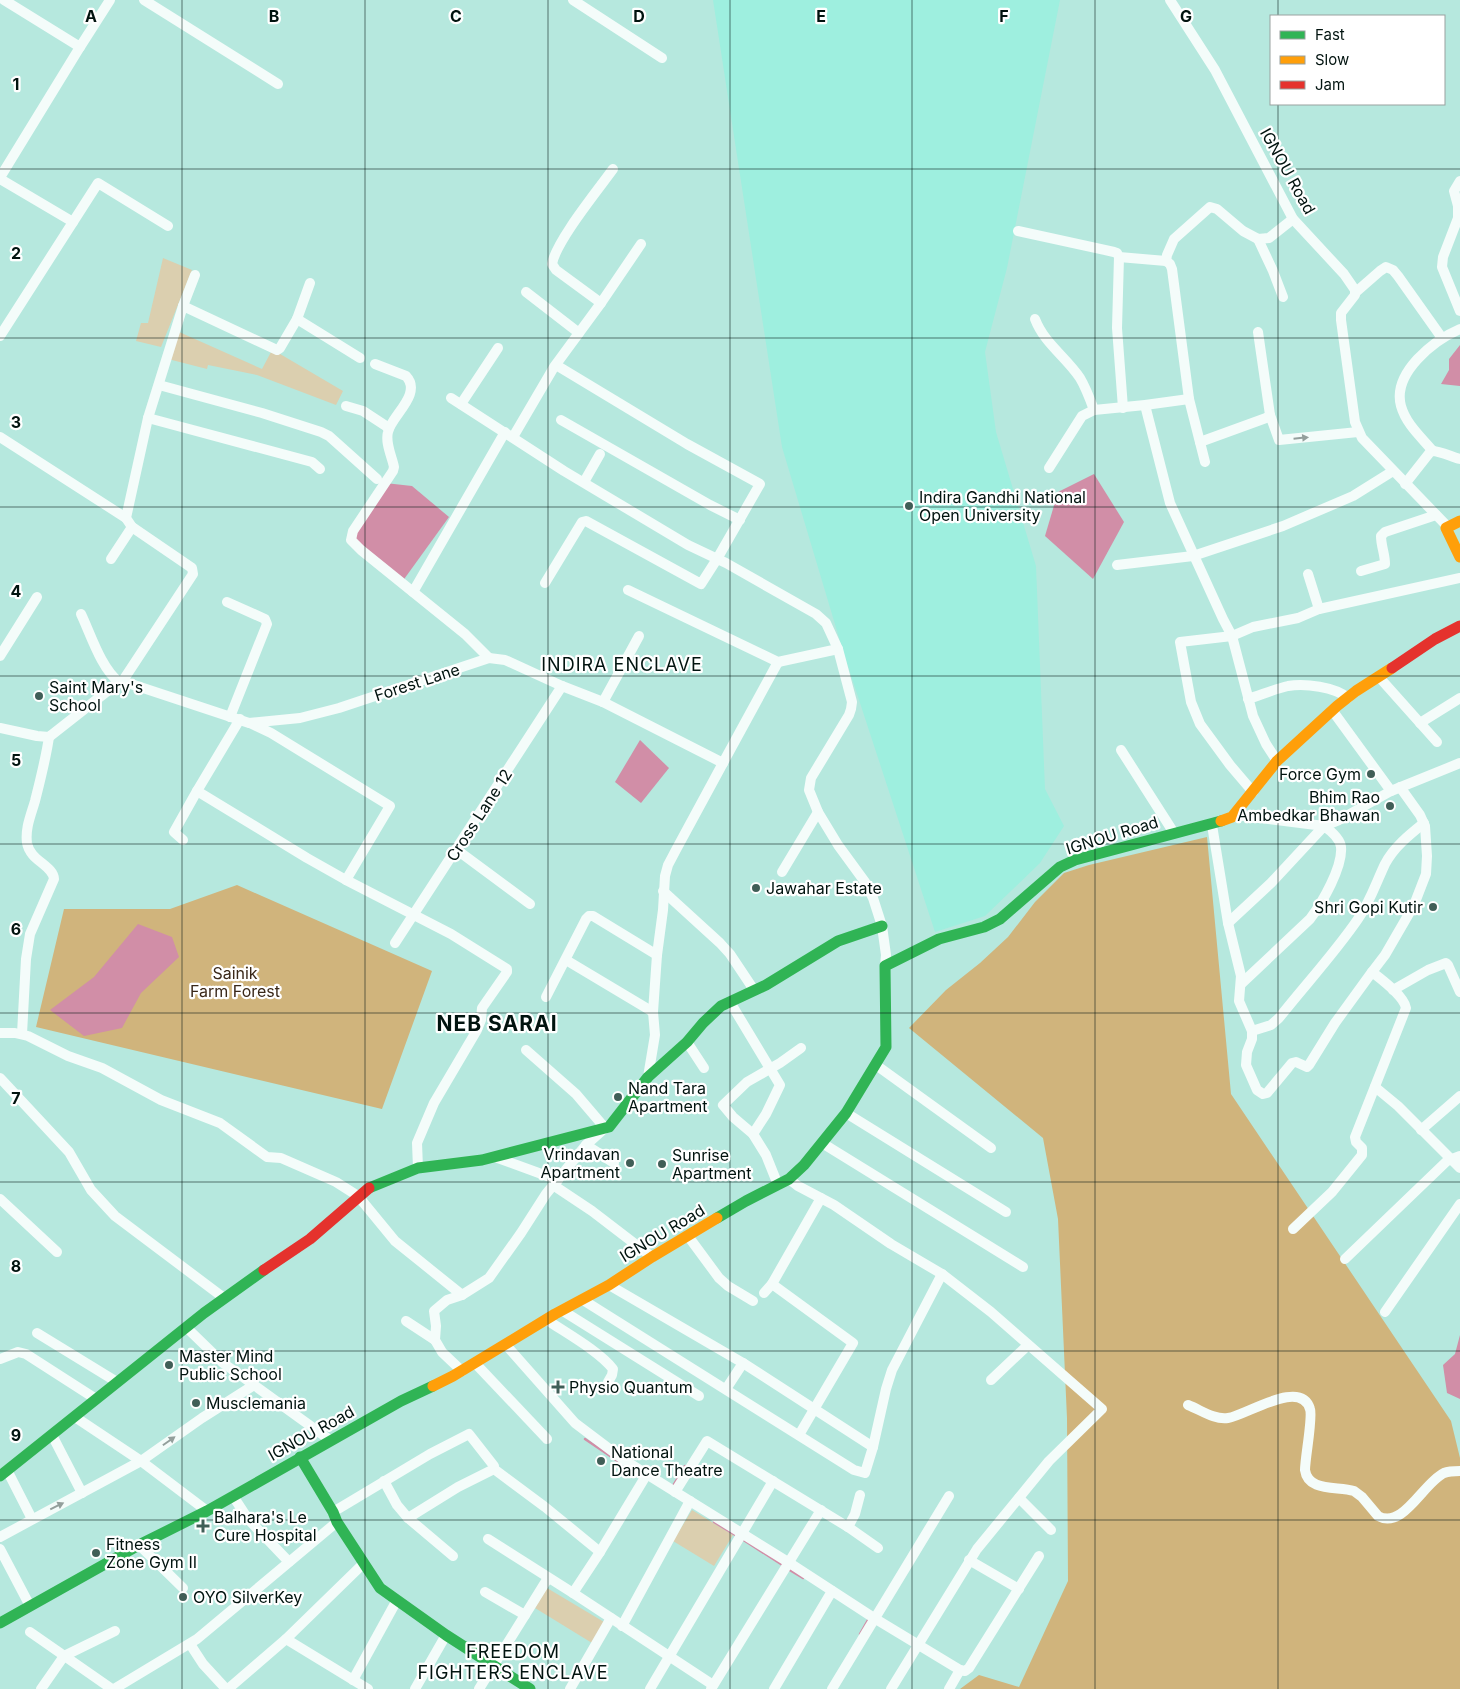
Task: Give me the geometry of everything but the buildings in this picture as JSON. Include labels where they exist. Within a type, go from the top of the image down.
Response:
[{"type":"street","points":[[4,0],[80,47]]},
{"type":"street","points":[[73,222],[2,180],[1,176],[110,0]]},
{"type":"street","points":[[144,0],[278,84]]},
{"type":"street","points":[[573,0],[662,58]]},
{"type":"street","name":"IGNOU Road","points":[[1170,0],[1215,70],[1294,219],[1348,279],[1356,292]]},
{"type":"street","points":[[601,303],[556,270],[552,264],[555,253],[570,229],[613,170]]},
{"type":"street","points":[[1460,181],[1454,190],[1458,206],[1458,218],[1443,257],[1442,267],[1460,311]]},
{"type":"street","points":[[0,336],[96,184],[99,183],[168,226]]},
{"type":"street","points":[[1166,261],[1166,255],[1174,240],[1210,207],[1217,209],[1243,231],[1258,239],[1269,238],[1294,219]]},
{"type":"street","points":[[1018,231],[1118,253],[1117,328],[1123,408]]},
{"type":"street","points":[[1258,239],[1283,297]]},
{"type":"street","points":[[412,592],[509,434],[641,244]]},
{"type":"street","points":[[1119,258],[1166,261],[1170,264],[1189,399],[1205,462]]},
{"type":"street","points":[[1442,338],[1404,284],[1390,268],[1380,271],[1356,292],[1341,312],[1340,320],[1358,432],[1405,484],[1447,526],[1446,530],[1460,557]]},
{"type":"street","points":[[111,559],[129,523],[148,418],[194,274]]},
{"type":"street","points":[[183,306],[275,350],[280,348],[297,319],[310,283]]},
{"type":"street","points":[[526,292],[579,333]]},
{"type":"street","points":[[297,319],[360,358]]},
{"type":"street","points":[[1035,319],[1047,340],[1079,377],[1094,410]]},
{"type":"street","points":[[1460,328],[1442,338],[1410,368],[1400,389],[1401,405],[1408,422],[1432,450],[1460,459]]},
{"type":"street","points":[[1258,332],[1270,415],[1279,440],[1358,432]]},
{"type":"street","points":[[461,404],[498,348]]},
{"type":"street","points":[[375,364],[406,376],[409,379],[410,391],[409,397],[389,428],[387,438],[394,467],[393,472],[353,532],[351,540],[465,634],[489,658],[505,660],[603,702],[723,763]]},
{"type":"street","points":[[544,583],[584,521],[588,521],[701,584],[718,559],[760,484],[687,444],[556,365]]},
{"type":"street","points":[[159,385],[262,413],[321,432],[329,436],[377,479]]},
{"type":"street","points":[[451,398],[564,471],[688,545],[718,559],[816,614],[826,623],[838,650],[852,705],[810,782],[809,790],[818,812],[838,845],[865,882],[878,910],[886,955],[885,966]]},
{"type":"street","points":[[1049,468],[1080,417],[1094,410],[1145,406],[1189,399]]},
{"type":"street","points":[[346,406],[363,411],[389,428]]},
{"type":"street","points":[[1145,406],[1170,503],[1193,556],[1232,636],[1248,700],[1266,744],[1277,761]]},
{"type":"street","points":[[1200,442],[1270,415]]},
{"type":"street","points":[[148,418],[312,462],[320,469]]},
{"type":"street","points":[[561,420],[740,520]]},
{"type":"street","points":[[0,437],[129,523],[194,571],[192,577],[120,682],[49,737],[35,801],[28,822],[27,846],[31,853],[52,872],[54,879],[30,934],[26,959],[22,1034]]},
{"type":"street","points":[[1405,484],[1432,450]]},
{"type":"street","points":[[584,482],[600,454]]},
{"type":"street","points":[[1117,565],[1193,556],[1291,523],[1353,496],[1393,471]]},
{"type":"street","points":[[1362,571],[1385,564],[1380,536],[1385,532],[1436,515]]},
{"type":"street","points":[[1447,526],[1460,520]]},
{"type":"street","points":[[1308,574],[1319,609]]},
{"type":"street","points":[[1253,792],[1230,765],[1200,724],[1191,702],[1180,642],[1232,636],[1253,627],[1298,618],[1319,609],[1460,578]]},
{"type":"street","points":[[628,590],[778,662],[838,650]]},
{"type":"street","points":[[0,656],[37,597]]},
{"type":"street","points":[[183,840],[174,832],[240,720],[267,624],[265,619],[227,602]]},
{"type":"street","points":[[81,614],[105,664],[114,678],[120,682]]},
{"type":"street","points":[[1235,815],[1277,761],[1332,710],[1435,639],[1460,626]]},
{"type":"street","points":[[603,702],[639,636]]},
{"type":"street","name":"Forest Lane","points":[[120,682],[240,720],[300,718],[339,708],[489,658]]},
{"type":"street","points":[[648,1077],[655,1035],[653,1012],[657,955],[668,865],[778,662]]},
{"type":"street","points":[[1379,677],[1437,742]]},
{"type":"street","name":"Cross Lane 12","points":[[395,943],[562,686]]},
{"type":"street","points":[[1248,700],[1290,686],[1322,687],[1335,690],[1348,698]]},
{"type":"street","points":[[1420,723],[1460,698]]},
{"type":"street","points":[[1212,825],[1228,923],[1240,971],[1240,1001],[1252,1031],[1246,1065],[1257,1090],[1260,1094],[1265,1094],[1292,1063],[1296,1062],[1306,1067],[1309,1065],[1335,1023],[1378,965],[1407,916],[1426,874],[1427,856],[1424,823],[1332,710]]},
{"type":"street","points":[[240,720],[279,738],[390,806],[346,880]]},
{"type":"street","points":[[0,728],[49,737]]},
{"type":"street","points":[[1121,750],[1174,833]]},
{"type":"street","points":[[1228,923],[1271,883],[1324,826],[1339,820],[1396,789],[1460,763]]},
{"type":"street","points":[[198,791],[307,858],[451,934],[507,970],[482,1008],[478,1030],[434,1103],[417,1143],[418,1168]]},
{"type":"street","points":[[782,872],[818,812]]},
{"type":"street","points":[[1235,815],[1324,826],[1335,836],[1341,847],[1333,881],[1310,919],[1241,984]]},
{"type":"street","name":"IGNOU Road","points":[[0,1623],[139,1545],[207,1511],[401,1401],[462,1371],[609,1285],[746,1201],[789,1179],[804,1165],[846,1113],[886,1047],[885,966],[939,939],[984,927],[1000,920],[1060,867],[1075,860],[1174,833],[1212,825],[1235,815]]},
{"type":"street","points":[[1252,1031],[1271,1025],[1279,1018],[1358,919],[1371,898],[1386,863],[1394,851],[1409,834],[1424,823]]},
{"type":"street","points":[[457,850],[530,904]]},
{"type":"street","points":[[664,890],[730,954],[754,990]]},
{"type":"street","points":[[546,997],[589,916],[593,916],[657,955]]},
{"type":"street","points":[[32,1519],[3,1473],[224,1298],[310,1239],[371,1186],[418,1168],[482,1160],[605,1128],[613,1124],[648,1077],[687,1042],[711,1014],[721,1006],[766,985],[838,942],[882,926]]},
{"type":"street","points":[[566,960],[653,1012]]},
{"type":"street","points":[[1393,990],[1428,970],[1446,963],[1460,992]]},
{"type":"street","points":[[1293,1229],[1332,1192],[1362,1155],[1362,1148],[1356,1142],[1355,1137],[1406,1008],[1405,1003],[1393,990],[1372,972]]},
{"type":"street","points":[[730,1002],[780,1086],[766,1114],[753,1134]]},
{"type":"street","points":[[0,1033],[22,1034],[68,1056],[102,1068],[161,1100],[220,1122],[267,1157],[280,1158],[328,1178],[358,1196],[395,1241],[462,1295]]},
{"type":"street","points":[[687,1042],[704,1068]]},
{"type":"street","points":[[778,1186],[766,1155],[753,1134],[733,1117],[723,1105],[746,1082],[770,1069],[801,1048]]},
{"type":"street","points":[[526,1050],[576,1094],[605,1128]]},
{"type":"street","points":[[876,1065],[991,1148]]},
{"type":"street","points":[[0,1078],[69,1152],[91,1190],[115,1216],[224,1298]]},
{"type":"street","points":[[1375,1086],[1421,1130],[1455,1157],[1460,1168]]},
{"type":"street","points":[[1421,1130],[1460,1096]]},
{"type":"street","points":[[846,1113],[1006,1212]]},
{"type":"street","points":[[434,1340],[436,1326],[434,1311],[447,1300],[462,1295],[489,1278],[555,1183],[586,1144],[605,1128]]},
{"type":"street","points":[[822,1143],[1023,1267]]},
{"type":"street","points":[[586,1144],[614,1163]]},
{"type":"street","points":[[495,1157],[555,1183],[652,1257]]},
{"type":"street","points":[[1345,1259],[1455,1157]]},
{"type":"street","points":[[789,1179],[798,1186],[834,1205],[891,1244],[942,1274],[991,1312],[1102,1409],[1049,1461],[969,1560],[891,1689]]},
{"type":"street","points":[[764,1293],[772,1284],[822,1198]]},
{"type":"street","points":[[0,1199],[58,1252]]},
{"type":"street","points":[[1385,1312],[1460,1204]]},
{"type":"street","points":[[688,1236],[728,1286],[753,1301]]},
{"type":"street","points":[[583,1300],[854,1470],[864,1474],[873,1447],[892,1370],[942,1274]]},
{"type":"street","points":[[772,1284],[853,1343],[799,1435]]},
{"type":"street","points":[[609,1285],[743,1363],[873,1447]]},
{"type":"street","points":[[562,1311],[699,1396]]},
{"type":"street","points":[[547,1320],[598,1354],[610,1365],[613,1369],[608,1382]]},
{"type":"street","points":[[406,1321],[434,1340],[442,1352],[462,1371]]},
{"type":"street","points":[[189,1330],[223,1364],[254,1384],[330,1440]]},
{"type":"street","points":[[37,1333],[117,1382]]},
{"type":"street","points":[[506,1345],[582,1430],[624,1460],[788,1562],[873,1621],[918,1644],[960,1670],[965,1671],[969,1668],[1039,1556]]},
{"type":"street","points":[[990,1380],[1028,1345]]},
{"type":"street","points":[[0,1359],[18,1352],[26,1354],[96,1399]]},
{"type":"street","points":[[475,1363],[547,1439]]},
{"type":"street","points":[[726,1389],[743,1363]]},
{"type":"street","points":[[0,1536],[141,1461],[254,1384]]},
{"type":"street","points":[[1188,1405],[1220,1418],[1228,1418],[1244,1414],[1284,1397],[1291,1396],[1306,1401],[1311,1411],[1305,1462],[1308,1479],[1316,1485],[1354,1491],[1383,1519],[1394,1518],[1404,1512],[1423,1490],[1444,1473],[1460,1471]]},
{"type":"street","points":[[75,1417],[141,1461],[207,1511]]},
{"type":"street","points":[[30,1632],[112,1689],[190,1644],[289,1562],[335,1517],[384,1481],[469,1434],[476,1446],[494,1466],[494,1469],[545,1507],[600,1552]]},
{"type":"street","points":[[52,1435],[82,1494]]},
{"type":"street","points":[[675,1492],[707,1441],[821,1510],[878,1548]]},
{"type":"street","points":[[300,1457],[380,1588],[446,1635],[530,1689]]},
{"type":"street","points":[[408,1518],[458,1487],[494,1469]]},
{"type":"street","points":[[574,1593],[647,1474]]},
{"type":"street","points":[[384,1481],[397,1505],[408,1518],[453,1556]]},
{"type":"street","points":[[650,1689],[773,1481]]},
{"type":"street","points":[[848,1527],[855,1514],[860,1495]]},
{"type":"street","points":[[233,1496],[248,1519],[289,1562]]},
{"type":"street","points":[[832,1689],[949,1496]]},
{"type":"street","points":[[1019,1498],[1051,1530]]},
{"type":"street","points":[[622,1626],[690,1500]]},
{"type":"street","points":[[488,1539],[574,1593],[712,1687],[821,1510]]},
{"type":"street","points":[[139,1545],[183,1588]]},
{"type":"street","points":[[0,1549],[30,1606]]},
{"type":"street","points":[[969,1560],[1019,1589]]},
{"type":"street","points":[[190,1644],[204,1664],[227,1689],[286,1639],[364,1563]]},
{"type":"street","points":[[479,1689],[548,1578]]},
{"type":"street","points":[[774,1689],[832,1591]]},
{"type":"street","points":[[485,1592],[525,1615]]},
{"type":"street","points":[[353,1680],[397,1600]]},
{"type":"street","points":[[570,1689],[611,1618]]},
{"type":"street","points":[[41,1689],[64,1656],[115,1631]]},
{"type":"street","points":[[414,1689],[446,1635]]},
{"type":"street","points":[[286,1639],[368,1689]]},
{"type":"street","points":[[949,1689],[960,1670]]},
{"type":"shaded area","name":"Indira Gandhi National Open University","points":[[713,0],[1060,0],[1007,268],[985,352],[996,432],[1036,566],[1045,789],[1064,826],[1040,863],[985,916],[935,932],[843,651],[782,447]]},
{"type":"shaded area","points":[[163,258],[192,270],[161,347],[136,341],[141,323],[148,323]]},
{"type":"shaded area","points":[[177,331],[262,369],[271,352],[275,351],[343,391],[336,405],[257,375],[208,365],[207,369],[168,359]]},
{"type":"shaded area","points":[[1460,345],[1460,386],[1441,384],[1449,370],[1449,359]]},
{"type":"shaded area","points":[[1094,474],[1124,522],[1093,579],[1045,536],[1058,492]]},
{"type":"shaded area","points":[[385,483],[412,486],[449,517],[402,582],[348,539]]},
{"type":"shaded area","points":[[640,740],[669,768],[641,803],[615,782]]},
{"type":"shaded area","points":[[138,924],[172,937],[179,957],[141,993],[122,1028],[84,1036],[50,1010],[94,977]]},
{"type":"shaded area","points":[[1460,1335],[1460,1399],[1447,1393],[1443,1365],[1455,1354]]},
{"type":"shaded area","points":[[692,1510],[733,1535],[714,1566],[673,1541]]},
{"type":"shaded area","points":[[547,1588],[604,1622],[592,1643],[535,1608]]},
{"type":"green space","points":[[1207,837],[1231,1094],[1451,1421],[1460,1458],[1460,1689],[960,1689],[979,1675],[1019,1687],[1068,1581],[1067,1418],[1058,1219],[1043,1138],[909,1028],[946,990],[980,963],[1008,937],[1035,902],[1064,873],[1089,865]]},
{"type":"green space","name":"Sainik Farm Forest","points":[[237,885],[432,971],[382,1109],[36,1027],[64,909],[170,909]]},
{"type":"waterway","points":[[585,1439],[619,1462]]},
{"type":"waterway","points":[[673,1486],[685,1466]]},
{"type":"waterway","points":[[714,1522],[737,1536]]},
{"type":"waterway","points":[[742,1539],[784,1566]]},
{"type":"waterway","points":[[788,1569],[803,1578]]},
{"type":"waterway","points":[[860,1634],[868,1620]]},
{"type":"traffic: fast","points":[[717,1218],[789,1179],[804,1165],[846,1113],[886,1047],[885,966],[939,939],[984,927],[1000,919],[1060,867],[1075,860],[1221,821]]},
{"type":"traffic: fast","points":[[369,1188],[418,1168],[482,1160],[609,1127],[648,1077],[687,1042],[721,1006],[766,985],[838,941],[882,926]]},
{"type":"traffic: fast","points":[[0,1476],[204,1313],[264,1270]]},
{"type":"traffic: fast","points":[[0,1623],[139,1545],[207,1511],[401,1401],[433,1386]]},
{"type":"traffic: fast","points":[[300,1457],[337,1522],[380,1588],[446,1635],[530,1689]]},
{"type":"traffic: slow","points":[[1460,521],[1446,528],[1460,557]]},
{"type":"traffic: slow","points":[[1221,821],[1232,817],[1277,761],[1337,706],[1356,691],[1392,668]]},
{"type":"traffic: slow","points":[[433,1386],[453,1376],[555,1314],[609,1285],[717,1218]]},
{"type":"traffic: jam","points":[[1392,668],[1435,639],[1460,626]]},
{"type":"traffic: jam","points":[[264,1270],[310,1239],[369,1188]]},
{"type":"place","name":"Indira Gandhi National Open University","points":[[909,506]]},
{"type":"place","name":"Saint Mary's School","points":[[39,696]]},
{"type":"place","name":"Force Gym","points":[[1371,774]]},
{"type":"place","name":"Bhim Rao Ambedkar Bhawan","points":[[1390,806]]},
{"type":"place","name":"Jawahar Estate","points":[[756,888]]},
{"type":"place","name":"Shri Gopi Kutir","points":[[1433,907]]},
{"type":"place","name":"Nand Tara Apartment","points":[[618,1097]]},
{"type":"place","name":"Vrindavan Apartment","points":[[630,1163]]},
{"type":"place","name":"Sunrise Apartment","points":[[662,1164]]},
{"type":"place","name":"Master Mind Public School","points":[[169,1365]]},
{"type":"place","name":"Physio Quantum","points":[[558,1387]]},
{"type":"place","name":"Musclemania","points":[[196,1403]]},
{"type":"place","name":"National Dance Theatre","points":[[601,1461]]},
{"type":"place","name":"Balhara's Le Cure Hospital","points":[[203,1526]]},
{"type":"place","name":"Fitness Zone Gym II","points":[[96,1553]]},
{"type":"place","name":"OYO SilverKey","points":[[183,1597]]},
{"type":"district","name":"INDIRA ENCLAVE","points":[[622,665]]},
{"type":"district","name":"NEB SARAI","points":[[497,1024]]},
{"type":"district","name":"FREEDOM FIGHTERS ENCLAVE","points":[[513,1662]]}]
